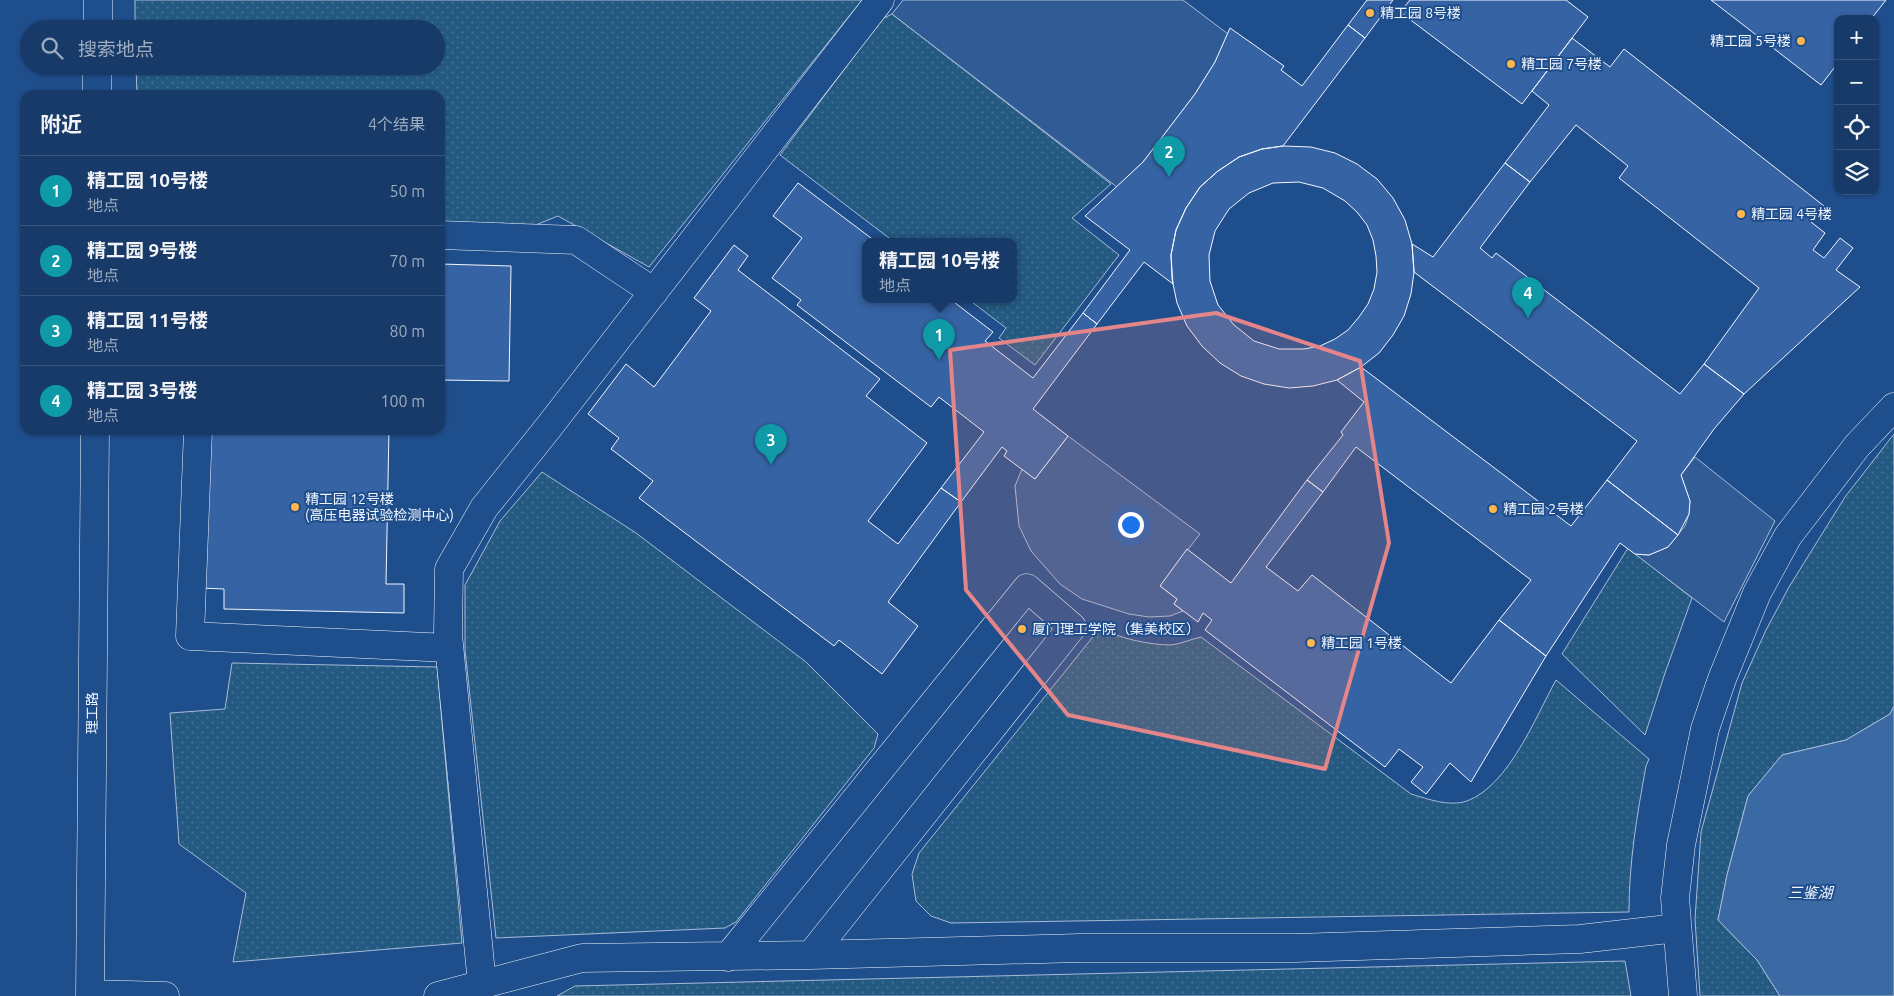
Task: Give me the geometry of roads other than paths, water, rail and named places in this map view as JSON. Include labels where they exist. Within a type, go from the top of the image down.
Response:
[{"type":"street","points":[[98,0],[98,20]]},
{"type":"street","points":[[482,984],[449,648],[449,569],[484,508],[880,0]]},
{"type":"street","points":[[97,75],[97,90]]},
{"type":"street","points":[[445,235],[576,240],[654,292]]},
{"type":"street","points":[[1683,996],[1675,898],[1681,845],[1704,729],[1757,593],[1788,536],[1857,446],[1894,407]]},
{"type":"street","name":"理工路","points":[[90,995],[95,435]]},
{"type":"street","points":[[198,435],[190,636],[449,648]]},
{"type":"street","points":[[728,956],[1027,588],[1072,627],[811,955]]},
{"type":"street","points":[[438,996],[582,958],[811,955],[1080,948],[1295,948],[1417,945],[1580,939],[1677,928]]},
{"type":"street","points":[[90,995],[165,996]]},
{"type":"water","name":"三鉴湖","points":[[1894,706],[1894,996],[1780,996],[1757,960],[1718,920],[1727,875],[1748,796],[1782,755],[1846,740],[1890,714]]},
{"type":"place","name":"精工园 8号楼","points":[[1370,13]]},
{"type":"place","name":"精工园 5号楼","points":[[1801,41]]},
{"type":"place","name":"精工园 7号楼","points":[[1511,64]]},
{"type":"place","name":"精工园 9号楼","points":[[1169,177]]},
{"type":"place","name":"精工园 4号楼","points":[[1741,214]]},
{"type":"place","name":"精工园 3号楼","points":[[1528,318]]},
{"type":"place","name":"精工园 10号楼","points":[[939,360]]},
{"type":"place","name":"精工园 11号楼","points":[[771,465]]},
{"type":"place","name":"精工园 12号楼 (高压电器试验检测中心)","points":[[295,507]]},
{"type":"place","name":"精工园 2号楼","points":[[1493,509]]},
{"type":"place","name":"厦门理工学院（集美校区）","points":[[1022,629]]},
{"type":"place","name":"精工园 1号楼","points":[[1311,643]]}]
